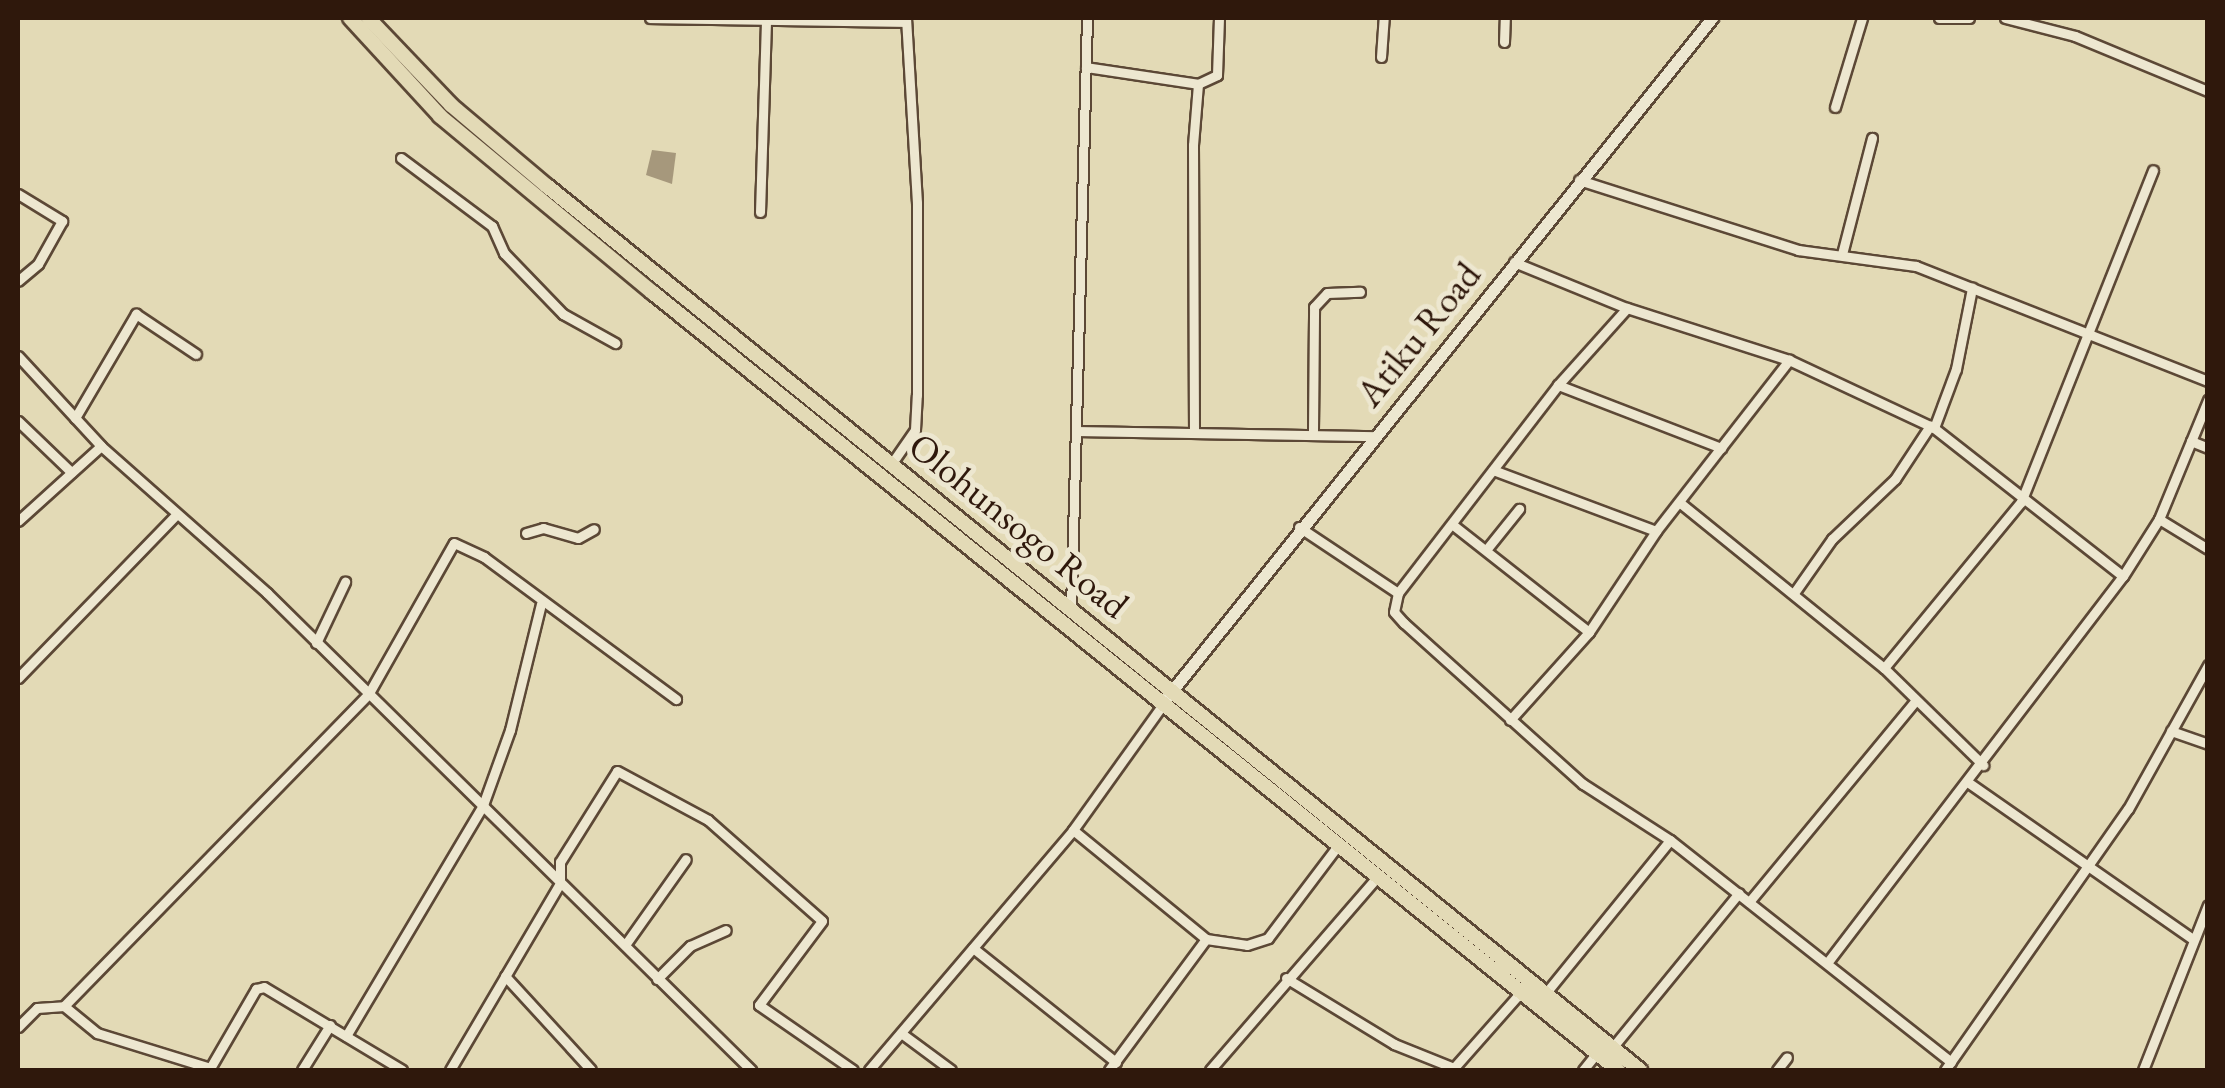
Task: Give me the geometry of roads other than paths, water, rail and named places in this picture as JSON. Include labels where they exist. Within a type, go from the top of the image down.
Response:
[{"type":"main road","name":"Olohunsogo Road","points":[[350,18],[440,116],[892,463],[1071,609],[1339,844],[1618,1070]]},
{"type":"main road","name":"Olohunsogo Road","points":[[368,18],[542,192],[1640,1070]]},
{"type":"street","points":[[650,18],[906,20],[916,203],[915,430],[892,463]]},
{"type":"street","points":[[760,212],[766,18]]},
{"type":"street","points":[[1071,609],[1080,431],[1087,18]]},
{"type":"street","points":[[1086,67],[1198,84],[1217,75],[1219,18]]},
{"type":"street","points":[[1381,57],[1384,18]]},
{"type":"street","points":[[1504,42],[1506,18]]},
{"type":"street","name":"Atiku Road","points":[[1168,695],[1617,130],[1712,18]]},
{"type":"street","points":[[1835,107],[1862,18]]},
{"type":"street","points":[[1939,18],[1969,18]]},
{"type":"street","points":[[2006,18],[2075,36],[2208,91]]},
{"type":"street","points":[[1194,432],[1198,84]]},
{"type":"street","points":[[1842,254],[1872,138]]},
{"type":"street","points":[[401,158],[492,226],[504,253],[563,314],[615,343]]},
{"type":"street","points":[[1884,668],[2021,502],[2154,170]]},
{"type":"street","points":[[1578,180],[1798,250],[1890,259],[2208,380]]},
{"type":"street","points":[[18,194],[62,221],[38,264],[18,281]]},
{"type":"street","points":[[1514,262],[1627,308],[1789,360],[1932,427],[2021,502],[2123,576]]},
{"type":"street","points":[[1794,593],[1832,539],[1895,480],[1932,427],[1956,369],[1972,288]]},
{"type":"street","points":[[1313,431],[1314,308],[1327,293],[1360,292]]},
{"type":"street","points":[[1627,308],[1558,385],[1398,593],[1394,612],[1583,784],[1670,840],[1739,892],[1948,1066],[2088,871],[2208,665]]},
{"type":"street","points":[[75,418],[136,314],[196,354]]},
{"type":"street","points":[[18,356],[101,446],[370,693],[751,1070]]},
{"type":"street","points":[[1510,720],[1589,632],[1656,531],[1789,360]]},
{"type":"street","points":[[1558,385],[1721,448]]},
{"type":"street","points":[[1828,963],[1984,765],[2123,576],[2159,519],[2208,400]]},
{"type":"street","points":[[18,421],[71,472]]},
{"type":"street","points":[[1080,431],[1313,431],[1373,436]]},
{"type":"street","points":[[2190,441],[2208,448]]},
{"type":"street","points":[[18,521],[101,446]]},
{"type":"street","points":[[1494,470],[1656,531]]},
{"type":"street","points":[[1679,502],[1884,668],[1984,765]]},
{"type":"street","points":[[1486,550],[1519,509]]},
{"type":"street","points":[[18,678],[176,515]]},
{"type":"street","points":[[2159,519],[2208,549]]},
{"type":"street","points":[[1452,524],[1589,632]]},
{"type":"street","points":[[1299,527],[1398,593]]},
{"type":"street","points":[[526,533],[543,528],[578,538],[594,529]]},
{"type":"street","points":[[18,1026],[37,1008],[64,1006],[370,693],[454,543],[484,558],[540,604],[676,698]]},
{"type":"street","points":[[316,643],[345,582]]},
{"type":"street","points":[[346,1036],[484,805],[510,730],[540,604]]},
{"type":"street","points":[[868,1070],[1073,830],[1153,727],[1168,695]]},
{"type":"street","points":[[1749,902],[1916,700]]},
{"type":"street","points":[[2171,730],[2208,744]]},
{"type":"street","points":[[450,1070],[560,883],[560,862],[618,771],[696,812],[822,920],[759,1006],[853,1070]]},
{"type":"street","points":[[1970,783],[2088,871],[2191,938]]},
{"type":"street","points":[[1073,830],[1206,939],[1246,945],[1268,938],[1339,844]]},
{"type":"street","points":[[1546,994],[1670,840]]},
{"type":"street","points":[[625,945],[686,859]]},
{"type":"street","points":[[1210,1070],[1378,876]]},
{"type":"street","points":[[1612,1048],[1739,892]]},
{"type":"street","points":[[2143,1070],[2191,938],[2208,904]]},
{"type":"street","points":[[656,979],[690,946],[726,930]]},
{"type":"street","points":[[973,948],[1112,1066],[1206,939]]},
{"type":"street","points":[[505,976],[591,1070]]},
{"type":"street","points":[[1286,978],[1394,1044],[1453,1070],[1521,992]]},
{"type":"street","points":[[64,1006],[98,1033],[210,1070],[256,989],[282,996],[402,1070]]},
{"type":"street","points":[[302,1070],[330,1025]]},
{"type":"street","points":[[901,1032],[952,1070]]},
{"type":"street","points":[[1583,1070],[1597,1054]]},
{"type":"street","points":[[1776,1070],[1788,1057]]}]
